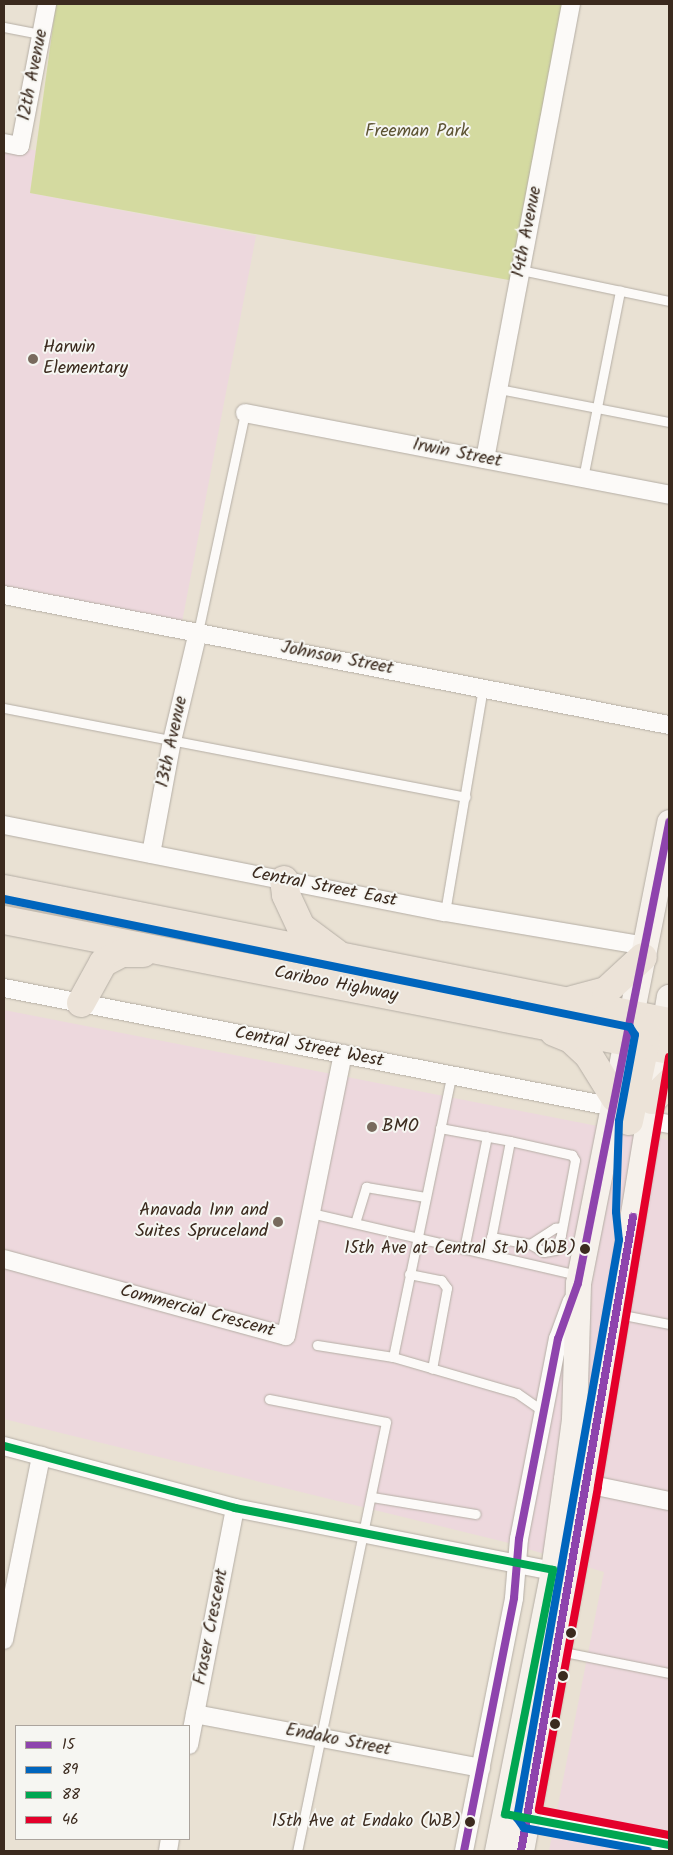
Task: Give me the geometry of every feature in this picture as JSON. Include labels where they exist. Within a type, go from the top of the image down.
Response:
[{"type":"highway","points":[[284,880],[286,895],[301,927],[346,959]]},
{"type":"highway","name":"Cariboo Highway","points":[[4,889],[559,1001],[647,1040]]},
{"type":"highway","name":"Cariboo Highway","points":[[4,920],[537,1024],[647,1040]]},
{"type":"highway","points":[[559,1001],[606,991],[644,952]]},
{"type":"highway","points":[[81,1003],[103,963],[112,957],[122,953],[174,953]]},
{"type":"highway","name":"Cariboo Highway","points":[[647,1040],[668,1014]]},
{"type":"highway","points":[[537,1024],[571,1040],[642,1108]]},
{"type":"highway","points":[[642,1108],[647,1040]]},
{"type":"main road","points":[[647,1040],[644,952],[669,822]]},
{"type":"main road","points":[[521,1851],[516,1816],[577,1482],[617,1314],[629,1240],[626,1212],[642,1108]]},
{"type":"main road","points":[[577,1482],[574,1419],[579,1279],[642,1108]]},
{"type":"main road","points":[[497,1851],[516,1816],[558,1650],[562,1572]]},
{"type":"street","name":"12th Avenue","points":[[12,144],[47,4]]},
{"type":"street","name":"14th Avenue","points":[[485,459],[571,4]]},
{"type":"street","name":"Irwin Street","points":[[245,413],[669,495]]},
{"type":"street","name":"Johnson Street","points":[[4,595],[669,725]]},
{"type":"street","name":"13th Avenue","points":[[151,854],[172,741],[198,632]]},
{"type":"street","name":"Central Street East","points":[[4,825],[644,952]]},
{"type":"street","name":"Central Street West","points":[[4,988],[451,1076],[642,1108]]},
{"type":"street","name":"Commercial Crescent","points":[[4,1259],[286,1336],[343,1054]]},
{"type":"street","points":[[464,1851],[514,1598],[518,1539],[558,1339],[579,1279]]},
{"type":"street","points":[[4,1446],[235,1508],[562,1572]]},
{"type":"street","points":[[4,1640],[41,1456]]},
{"type":"street","points":[[577,1482],[669,1501]]},
{"type":"street","name":"Fraser Crescent","points":[[190,1740],[235,1508]]},
{"type":"street","name":"Endako Street","points":[[195,1714],[481,1768]]},
{"type":"street","points":[[516,1816],[669,1845]]},
{"type":"lane","points":[[4,27],[41,34]]},
{"type":"lane","points":[[521,270],[669,301]]},
{"type":"lane","points":[[583,478],[620,292]]},
{"type":"lane","points":[[498,388],[669,422]]},
{"type":"lane","points":[[198,632],[245,413]]},
{"type":"lane","points":[[445,912],[483,688]]},
{"type":"lane","points":[[4,708],[466,797]]},
{"type":"lane","points":[[393,1357],[416,1238],[451,1076]]},
{"type":"lane","points":[[440,1128],[487,1136],[572,1155],[574,1160],[562,1227],[555,1250],[538,1251],[530,1244],[491,1237]]},
{"type":"lane","points":[[464,1249],[487,1136]]},
{"type":"lane","points":[[488,1254],[510,1141]]},
{"type":"lane","points":[[355,1224],[366,1187],[425,1197]]},
{"type":"lane","points":[[311,1213],[488,1254],[579,1279]]},
{"type":"lane","points":[[530,1244],[555,1228],[562,1227]]},
{"type":"lane","points":[[409,1274],[441,1280],[448,1288],[432,1369]]},
{"type":"lane","points":[[617,1314],[669,1324]]},
{"type":"lane","points":[[317,1345],[393,1357],[517,1393],[544,1412]]},
{"type":"lane","points":[[269,1399],[386,1422],[365,1534],[297,1851]]},
{"type":"lane","points":[[372,1497],[476,1514]]},
{"type":"lane","points":[[558,1650],[669,1673]]},
{"type":"shaded area","points":[[4,144],[38,151],[30,193],[256,236],[182,622],[4,588]]},
{"type":"shaded area","points":[[4,1010],[669,1140],[669,1851],[549,1851],[604,1572],[505,1542],[4,1419]]},
{"type":"green space","name":"Freeman Park","points":[[56,4],[571,4],[519,282],[30,193]]},
{"type":"transit line","name":"15","points":[[464,1851],[514,1598],[519,1539],[558,1339],[578,1283],[669,822]]},
{"type":"transit line","name":"89","points":[[4,899],[630,1027],[635,1035],[619,1121],[616,1212],[619,1240],[517,1818],[524,1828],[648,1851]]},
{"type":"transit line","name":"46","points":[[669,1057],[598,1487],[539,1810],[669,1835]]},
{"type":"transit line","name":"15","points":[[521,1851],[633,1217]]},
{"type":"transit line","name":"88","points":[[4,1446],[235,1508],[553,1570],[505,1814],[669,1845]]},
{"type":"place","name":"Harwin Elementary","points":[[33,359]]},
{"type":"place","name":"BMO","points":[[372,1127]]},
{"type":"place","name":"Anavada Inn and Suites Spruceland","points":[[278,1222]]},
{"type":"place","name":"15th Ave at Central St W (WB)","points":[[585,1249]]},
{"type":"place","name":"15th Ave at Endako (WB)","points":[[470,1822]]}]
